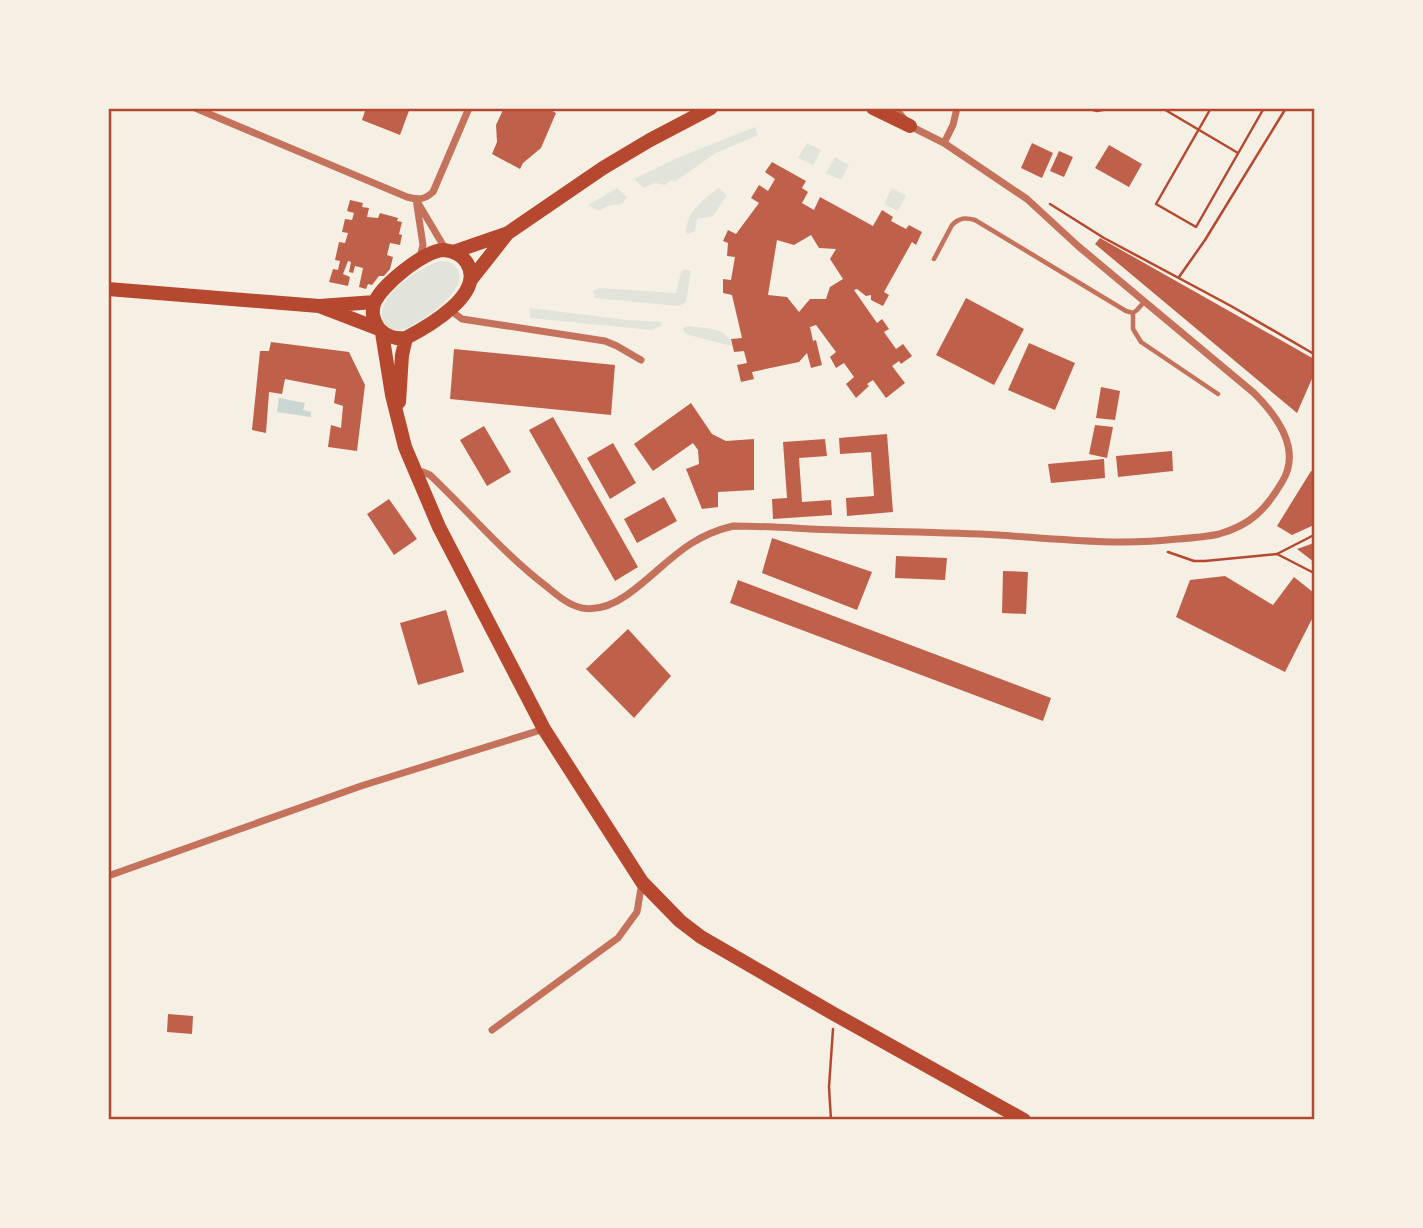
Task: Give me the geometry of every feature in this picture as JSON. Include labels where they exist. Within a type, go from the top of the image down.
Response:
[{"type":"main road","points":[[711,108],[603,168],[508,233],[450,251],[430,254],[388,285],[375,302],[372,314],[381,331],[405,447],[428,505],[460,570],[544,729],[642,881],[680,921],[701,937],[1024,1119]]},
{"type":"main road","points":[[873,108],[911,126]]},
{"type":"main road","points":[[320,306],[394,338],[406,338],[450,309],[465,293],[470,281],[508,233]]},
{"type":"main road","points":[[450,251],[461,256],[466,262],[470,269],[470,281]]},
{"type":"main road","points":[[108,289],[320,306],[375,302]]},
{"type":"main road","points":[[397,417],[406,338]]},
{"type":"street","points":[[195,108],[422,200],[433,192],[469,108]]},
{"type":"street","points":[[415,474],[423,472],[430,475],[514,560],[561,598],[589,609],[614,603],[697,539],[733,526],[884,530],[1145,543],[1210,536],[1255,517],[1281,485],[1289,468],[1283,431],[1268,407],[1078,246],[1027,199],[944,143],[911,126],[895,108]]},
{"type":"street","points":[[944,143],[950,133],[957,108]]},
{"type":"street","points":[[416,199],[450,251]]},
{"type":"street","points":[[416,199],[423,245],[419,261]]},
{"type":"street","points":[[450,309],[462,319],[605,341],[641,360]]},
{"type":"street","points":[[108,876],[361,786],[544,729]]},
{"type":"street","points":[[492,1030],[618,938],[637,912],[642,881]]},
{"type":"lane","points":[[934,259],[952,225],[957,220],[968,218],[1133,313]]},
{"type":"lane","points":[[1133,313],[1144,302]]},
{"type":"lane","points":[[1133,313],[1133,329],[1141,342],[1218,394]]},
{"type":"path","points":[[1086,108],[1097,111],[1114,108]]},
{"type":"path","points":[[1162,108],[1238,153]]},
{"type":"path","points":[[1211,108],[1156,204],[1196,227],[1264,108]]},
{"type":"path","points":[[1178,278],[1205,240],[1286,108]]},
{"type":"path","points":[[1027,199],[1052,205],[1104,238],[1314,354]]},
{"type":"path","points":[[1168,552],[1194,561],[1277,554],[1314,535]]},
{"type":"path","points":[[1277,554],[1314,573]]},
{"type":"path","points":[[831,1119],[829,1087],[834,1014]]},
{"type":"shaded area","points":[[755,127],[758,135],[716,153],[674,182],[671,180],[665,185],[655,183],[644,188],[634,179],[677,158]]},
{"type":"shaded area","points":[[807,143],[821,150],[813,165],[798,158]]},
{"type":"shaded area","points":[[835,157],[849,165],[841,180],[826,173]]},
{"type":"shaded area","points":[[617,188],[627,197],[622,203],[599,211],[588,205]]},
{"type":"shaded area","points":[[718,188],[727,195],[713,216],[697,219],[695,231],[688,234],[686,232],[689,218]]},
{"type":"shaded area","points":[[892,188],[906,196],[898,211],[884,204]]},
{"type":"shaded area","points":[[440,261],[450,263],[458,270],[458,285],[453,293],[431,313],[411,326],[398,330],[390,329],[383,320],[382,312],[387,300],[399,285],[415,273]]},
{"type":"shaded area","points":[[684,269],[691,271],[686,302],[679,306],[595,298],[593,291],[599,288],[676,293]]},
{"type":"shaded area","points":[[530,308],[661,322],[661,326],[651,330],[530,318]]},
{"type":"shaded area","points":[[687,326],[721,332],[730,340],[732,346],[689,335],[683,328]]},
{"type":"shaded area","points":[[279,398],[305,403],[303,410],[311,412],[311,417],[277,412]]},
{"type":"building","points":[[366,108],[410,108],[400,135],[362,120]]},
{"type":"building","points":[[504,108],[547,108],[556,113],[541,148],[523,163],[520,169],[492,154],[497,142],[496,125]]},
{"type":"building","points":[[1032,143],[1053,153],[1042,178],[1021,168]]},
{"type":"building","points":[[1109,145],[1142,164],[1129,187],[1095,168]]},
{"type":"building","points":[[1059,151],[1073,157],[1064,177],[1050,171]]},
{"type":"building","points":[[772,162],[806,181],[802,188],[808,192],[802,203],[814,210],[820,197],[873,226],[882,210],[893,217],[891,221],[906,229],[909,225],[922,232],[916,245],[912,242],[884,292],[889,295],[883,306],[871,300],[871,295],[866,296],[857,289],[854,290],[877,323],[882,319],[889,329],[884,332],[896,349],[903,344],[912,356],[901,364],[899,361],[892,366],[905,383],[886,398],[873,380],[856,398],[846,384],[854,377],[844,363],[836,368],[830,357],[836,352],[816,325],[810,327],[822,365],[811,368],[807,353],[799,362],[752,372],[754,379],[741,382],[737,365],[747,363],[744,351],[734,352],[731,339],[742,338],[732,295],[723,293],[723,279],[731,280],[735,257],[727,256],[728,243],[723,241],[728,230],[736,234],[759,203],[751,198],[759,185],[768,191],[775,179],[765,172]],"holes":[[[811,235],[819,248],[836,249],[830,259],[843,279],[830,287],[826,299],[810,299],[799,312],[787,297],[768,295],[777,240],[794,245]]]},
{"type":"building","points":[[350,200],[363,203],[362,207],[369,208],[367,217],[378,218],[380,213],[398,218],[397,221],[402,222],[400,245],[390,243],[387,255],[393,257],[390,269],[372,285],[368,284],[366,289],[359,287],[363,268],[355,266],[353,273],[349,272],[351,262],[348,261],[343,274],[350,277],[348,286],[329,282],[333,269],[338,270],[340,261],[335,260],[339,242],[345,243],[348,233],[342,232],[345,219],[352,220],[354,213],[347,211]]},
{"type":"building","points":[[1100,238],[1314,359],[1314,374],[1297,413],[1095,244]]},
{"type":"building","points":[[966,298],[1024,329],[994,385],[936,355]]},
{"type":"building","points":[[271,342],[349,352],[365,385],[357,451],[328,447],[331,425],[341,428],[343,406],[334,403],[336,389],[285,379],[282,394],[269,392],[266,433],[252,430],[260,351],[269,351]]},
{"type":"building","points":[[1029,343],[1075,363],[1055,410],[1008,390]]},
{"type":"building","points":[[454,349],[615,365],[611,415],[450,399]]},
{"type":"building","points":[[1101,387],[1120,391],[1115,420],[1096,418]]},
{"type":"building","points":[[691,403],[712,434],[726,441],[754,439],[754,490],[718,492],[718,507],[702,509],[686,469],[699,464],[698,450],[693,443],[653,471],[634,444]]},
{"type":"building","points":[[553,417],[638,567],[615,581],[529,430]]},
{"type":"building","points":[[1095,425],[1113,427],[1107,458],[1089,454]]},
{"type":"building","points":[[484,426],[511,472],[487,486],[460,440]]},
{"type":"building","points":[[887,434],[893,512],[847,516],[846,498],[874,496],[871,452],[840,454],[839,438]]},
{"type":"building","points":[[825,439],[827,456],[799,458],[802,502],[831,500],[832,515],[773,519],[772,499],[787,498],[783,442]]},
{"type":"building","points":[[613,443],[636,483],[610,499],[587,458]]},
{"type":"building","points":[[1172,451],[1173,471],[1118,477],[1116,456]]},
{"type":"building","points":[[1104,459],[1105,478],[1051,483],[1048,464]]},
{"type":"building","points":[[1311,471],[1314,472],[1314,525],[1292,535],[1277,526]]},
{"type":"building","points":[[664,497],[677,521],[637,543],[624,519]]},
{"type":"building","points":[[389,499],[417,539],[394,555],[367,514]]},
{"type":"building","points":[[772,538],[872,572],[857,610],[762,573]]},
{"type":"building","points":[[1314,543],[1314,562],[1297,549]]},
{"type":"building","points":[[896,556],[947,558],[945,580],[895,578]]},
{"type":"building","points":[[1003,571],[1028,572],[1026,614],[1002,613]]},
{"type":"building","points":[[1225,576],[1273,605],[1294,577],[1314,593],[1314,615],[1285,672],[1176,617],[1190,580]]},
{"type":"building","points":[[738,580],[1051,698],[1043,721],[730,603]]},
{"type":"building","points":[[446,610],[464,672],[418,685],[400,623]]},
{"type":"building","points":[[628,629],[671,676],[634,718],[586,669]]},
{"type":"building","points":[[168,1014],[193,1016],[192,1034],[167,1032]]}]
